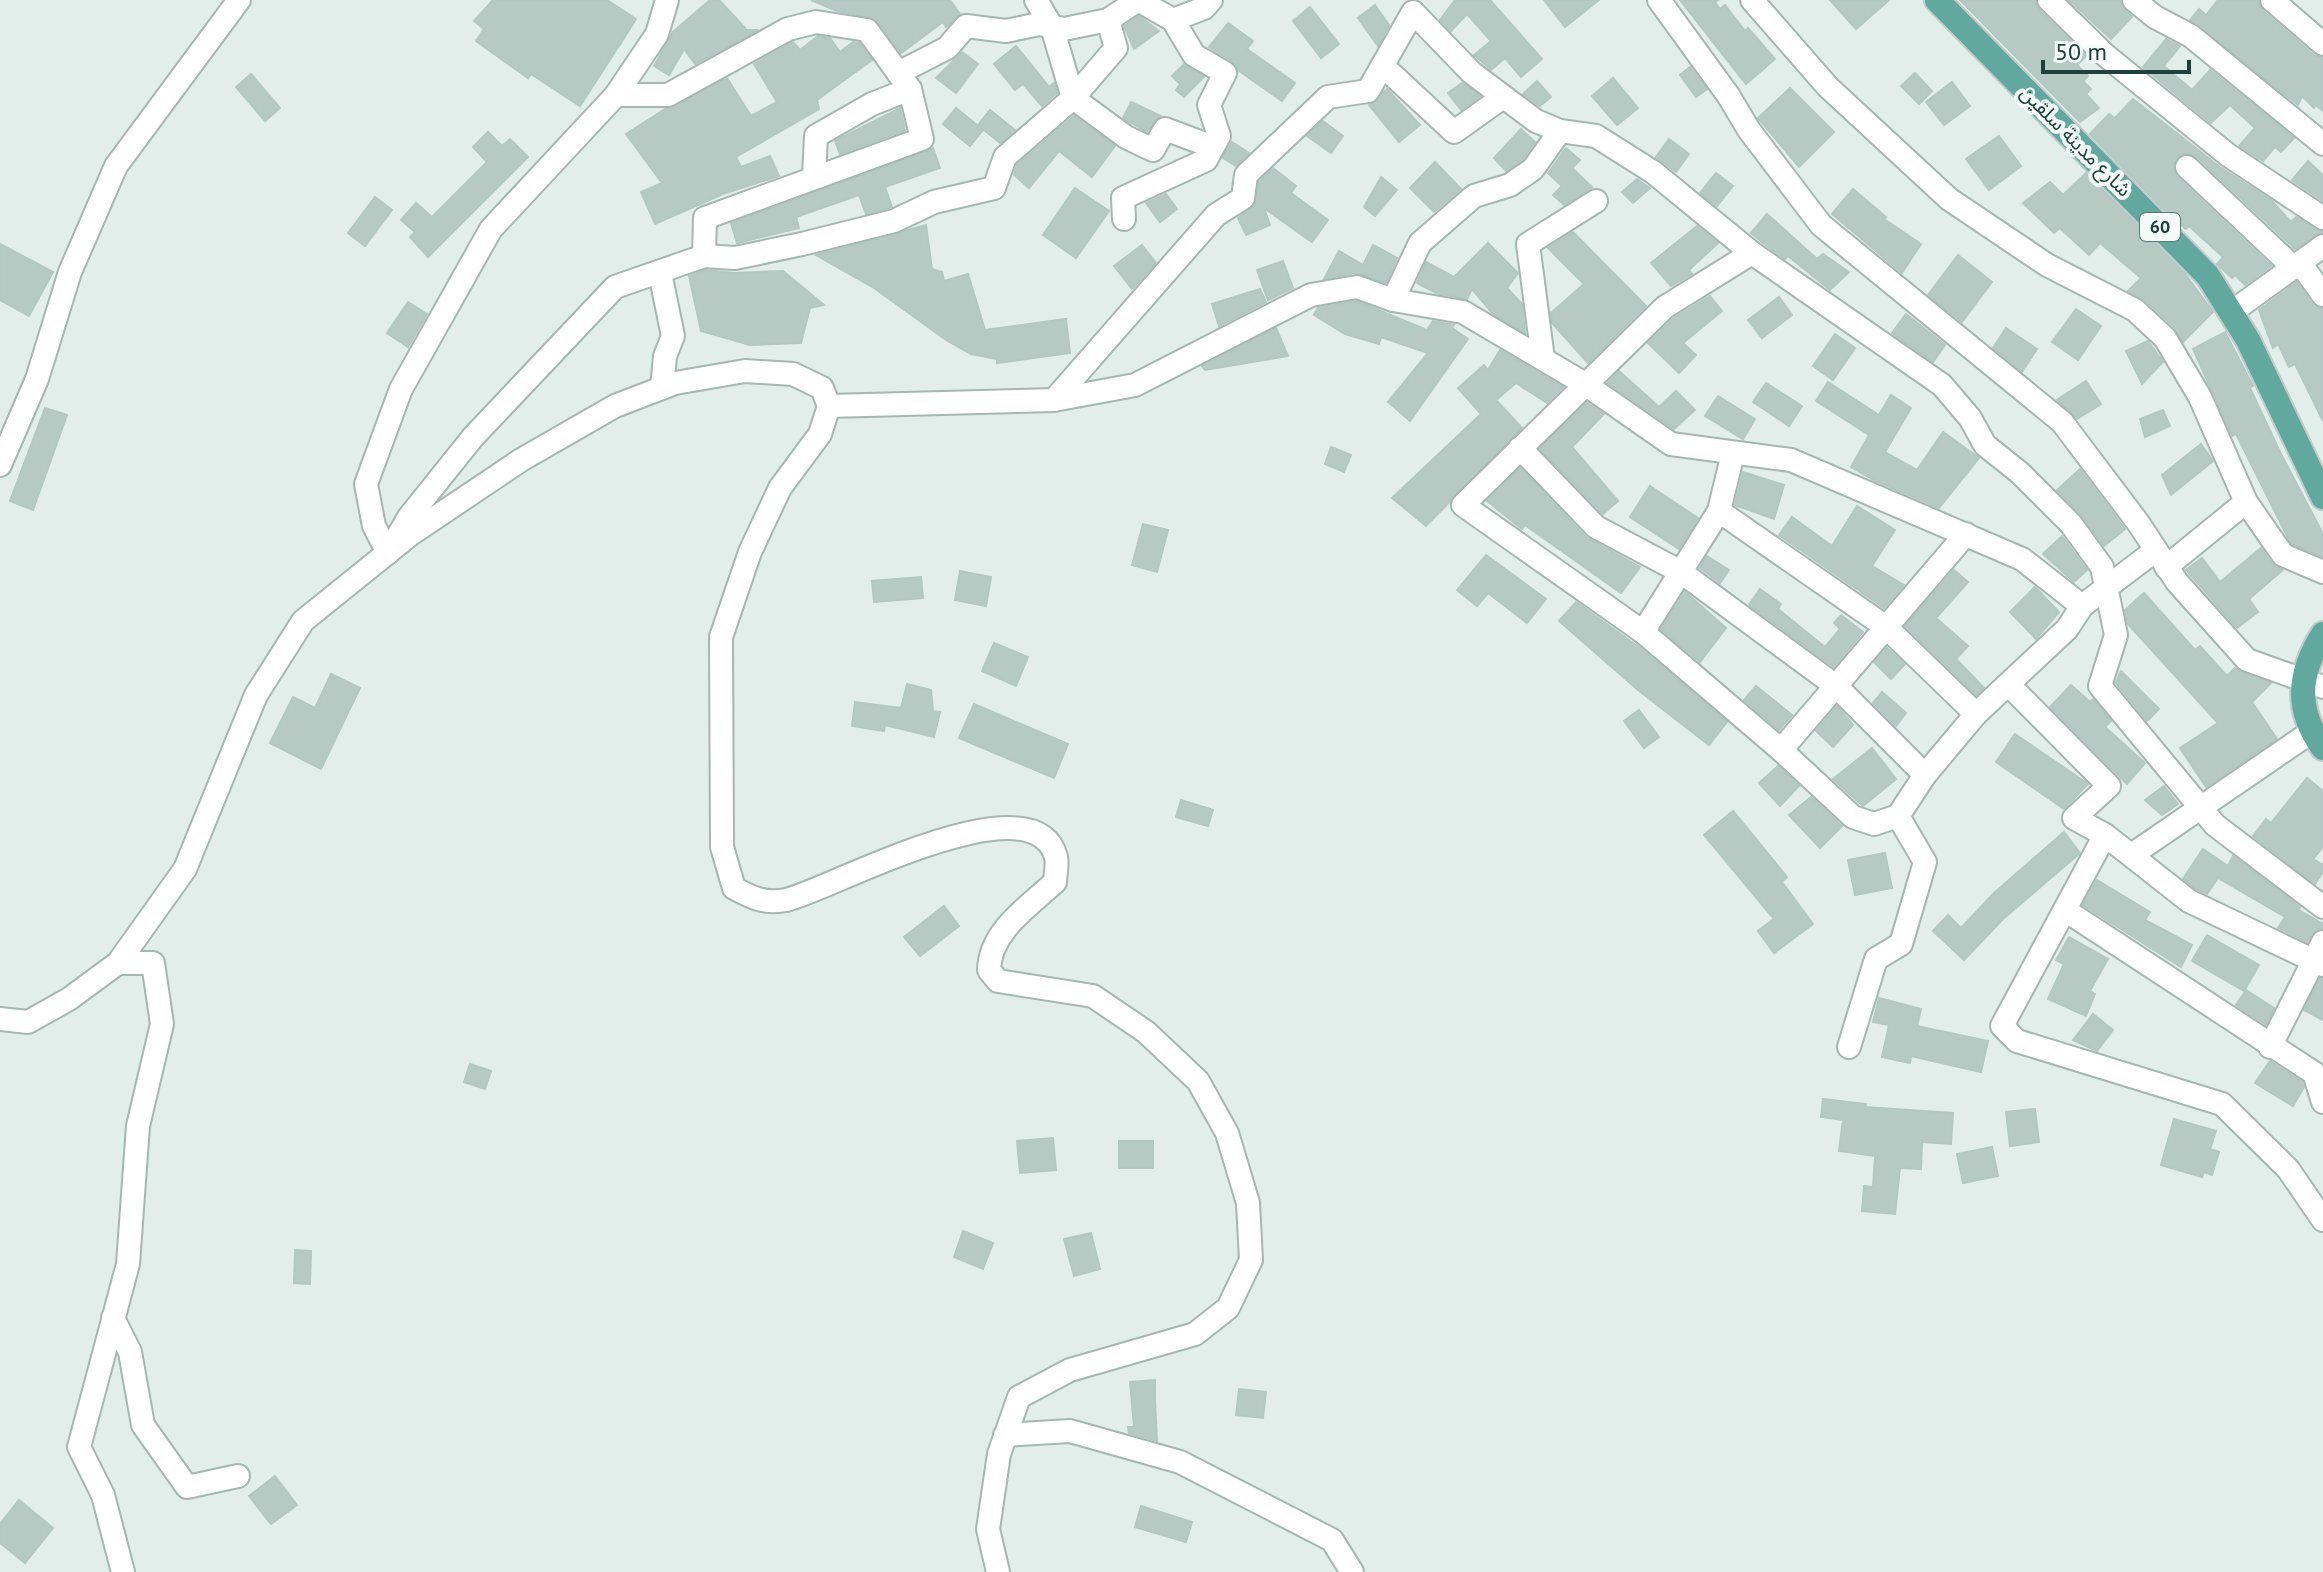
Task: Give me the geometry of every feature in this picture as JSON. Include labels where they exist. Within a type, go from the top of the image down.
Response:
[{"type":"main road","name":"شارع مدينة سلقين","points":[[1937,0],[2208,276],[2233,311],[2323,497]]},
{"type":"main road","points":[[2317,740],[2305,724],[2313,682],[2308,657],[2323,634]]},
{"type":"street","points":[[0,465],[37,379],[70,272],[116,166],[239,0]]},
{"type":"street","points":[[388,553],[369,512],[366,484],[401,389],[491,229],[616,95],[657,34],[667,0]]},
{"type":"street","points":[[1036,0],[1052,27],[1073,98],[1126,137],[1153,150],[1165,129],[1213,147]]},
{"type":"street","points":[[814,177],[816,136],[872,104],[904,81],[947,48],[966,26],[1006,31],[1039,24],[1064,29],[1108,20],[1138,0],[1173,20],[1194,55],[1225,73],[1209,105],[1219,136],[1206,160],[1123,198],[1124,219]]},
{"type":"street","points":[[1173,20],[1204,8],[1211,0]]},
{"type":"street","points":[[1659,0],[1728,95],[1749,130],[1821,225],[2062,422],[2161,558],[2247,660],[2313,682]]},
{"type":"street","points":[[1752,0],[1828,87],[1949,199],[2047,265],[2135,310],[2165,338],[2200,397],[2246,502],[2283,555],[2323,572]]},
{"type":"street","points":[[2049,0],[2104,54],[2228,155],[2323,218]]},
{"type":"street","points":[[2134,0],[2155,17],[2191,36],[2323,144]]},
{"type":"street","points":[[2272,0],[2323,44]]},
{"type":"street","points":[[1054,400],[1216,215],[1243,198],[1246,175],[1328,97],[1368,91],[1413,12],[1472,73],[1536,121],[1560,131],[1596,136],[1653,172],[1752,253],[1942,385],[1970,418],[1985,445],[2020,473],[2071,524],[2102,567],[2104,589],[2115,616],[2116,635],[2100,686],[2215,825],[2323,907]]},
{"type":"street","points":[[388,553],[409,517],[473,437],[615,287],[704,256],[735,258],[802,244],[894,221],[934,202],[994,188],[1005,157],[1073,98],[1116,48],[1108,20]]},
{"type":"street","points":[[616,95],[668,95],[788,29],[816,22],[867,30],[904,81],[922,139],[705,218],[704,256]]},
{"type":"street","points":[[1384,67],[1454,132],[1503,97]]},
{"type":"street","points":[[1393,300],[1420,243],[1474,196],[1510,185],[1533,169],[1560,131]]},
{"type":"street","points":[[2187,167],[2294,268],[2303,267],[2323,295]]},
{"type":"street","points":[[1543,359],[1528,244],[1596,201]]},
{"type":"street","points":[[2233,311],[2323,246]]},
{"type":"street","points":[[1752,253],[1665,307],[1463,505],[1643,632],[1781,750],[1853,817],[1874,824],[1898,816],[1925,775],[1976,714],[2067,629],[2082,606],[2104,589],[2161,558],[2246,502]]},
{"type":"street","points":[[660,273],[673,336],[665,356],[662,388]]},
{"type":"street","points":[[829,406],[1054,400],[1135,385],[1311,295],[1357,287],[1393,300],[1463,312],[1585,384],[1671,444],[1791,460],[2022,559],[2082,606]]},
{"type":"street","points":[[0,1019],[28,1022],[69,999],[118,963],[185,869],[256,695],[303,621],[388,553],[521,460],[615,406],[662,388],[745,371],[793,374],[822,388],[829,406],[820,434],[780,488],[750,552],[721,637],[722,847],[734,888],[758,901],[786,899],[917,847],[975,832],[1017,829],[1044,839],[1056,857],[1055,882],[1008,925],[989,952],[989,970],[998,981],[1093,996],[1146,1032],[1198,1081],[1227,1133],[1248,1203],[1251,1260],[1228,1308],[1195,1334],[1070,1370],[1019,1397],[999,1454],[988,1529],[998,1572]]},
{"type":"street","points":[[1520,448],[1596,527],[1681,572],[1836,686],[1925,775]]},
{"type":"street","points":[[1643,632],[1719,511],[1733,453]]},
{"type":"street","points":[[1719,511],[1886,627],[1976,714]]},
{"type":"street","points":[[1781,750],[1966,534]]},
{"type":"street","points":[[2009,685],[2109,786],[2074,818],[2133,854],[2189,901],[2319,956],[2270,1047]]},
{"type":"street","points":[[2133,854],[2198,807],[2317,740]]},
{"type":"street","points":[[1849,1047],[1876,959],[1901,944],[1925,862],[1898,816]]},
{"type":"street","points":[[2105,835],[2002,1026],[2017,1041],[2222,1104],[2288,1169],[2323,1220]]},
{"type":"street","points":[[2065,910],[2314,1073],[2323,1102]]},
{"type":"street","points":[[118,963],[153,963],[162,1024],[138,1126],[128,1264],[79,1447],[103,1495],[123,1572]]},
{"type":"street","points":[[113,1318],[130,1352],[143,1425],[187,1487],[238,1476]]},
{"type":"street","points":[[1005,1435],[1070,1431],[1180,1462],[1332,1540],[1352,1572]]},
{"type":"building","points":[[493,0],[607,0],[636,19],[619,46],[615,43],[618,47],[580,106],[531,74],[528,78],[476,41],[484,29],[474,21]]},
{"type":"building","points":[[710,0],[719,0],[747,30],[758,30],[695,64],[684,49],[669,75],[654,66],[673,32]]},
{"type":"building","points":[[811,0],[950,0],[960,14],[946,27],[943,22],[901,53],[878,22],[870,17],[837,11]]},
{"type":"building","points":[[1455,0],[1490,0],[1542,59],[1521,77],[1505,58],[1491,70],[1474,55],[1491,41],[1467,14],[1451,31],[1440,20]]},
{"type":"building","points":[[1544,0],[1599,0],[1565,27]]},
{"type":"building","points":[[1680,0],[1718,0],[1715,2],[1720,9],[1725,5],[1745,31],[1748,28],[1775,59],[1746,84]]},
{"type":"building","points":[[1830,0],[1889,0],[1856,29]]},
{"type":"building","points":[[1960,0],[2035,0],[2039,10],[2086,56],[2077,65],[2088,76],[2083,81],[2091,89],[2086,94],[2099,108],[2080,122]]},
{"type":"building","points":[[2069,0],[2120,0],[2132,17],[2111,39]]},
{"type":"building","points":[[2218,0],[2258,0],[2263,11],[2314,55],[2323,58],[2323,111],[2316,105],[2314,108],[2302,96],[2298,105],[2190,20],[2199,9],[2206,15]]},
{"type":"building","points":[[1375,5],[1389,25],[1378,46],[1358,18]]},
{"type":"building","points":[[1310,7],[1339,44],[1321,58],[1293,21]]},
{"type":"building","points":[[1139,16],[1159,31],[1134,49],[1124,26]]},
{"type":"building","points":[[1228,23],[1253,41],[1247,49],[1295,83],[1282,101],[1239,71],[1232,61],[1209,47]]},
{"type":"building","points":[[818,36],[830,38],[840,52],[853,42],[859,43],[872,60],[817,100],[819,109],[736,157],[741,167],[770,156],[779,176],[723,194],[655,224],[641,192],[662,183],[626,134],[665,109],[727,78],[751,116],[777,102],[754,64],[793,42],[800,50]]},
{"type":"building","points":[[2166,39],[2180,46],[2164,66],[2192,90],[2210,70],[2294,138],[2281,152],[2275,147],[2263,161],[2239,146],[2255,128],[2230,105],[2211,123],[2143,67]]},
{"type":"building","points":[[1016,46],[1049,87],[1054,83],[1057,93],[1042,106],[1023,84],[1015,90],[994,64]]},
{"type":"building","points":[[962,52],[978,64],[956,93],[936,78]]},
{"type":"building","points":[[1184,64],[1204,77],[1184,97],[1176,90],[1180,84],[1172,76]]},
{"type":"building","points":[[1690,67],[1707,89],[1696,97],[1680,75]]},
{"type":"building","points":[[1915,73],[1932,91],[1919,104],[1901,86]]},
{"type":"building","points":[[251,74],[280,108],[265,121],[236,87]]},
{"type":"building","points":[[1613,78],[1638,108],[1617,125],[1592,96]]},
{"type":"building","points":[[1537,81],[1551,97],[1540,106],[1523,94]]},
{"type":"building","points":[[1952,82],[1970,106],[1944,125],[1926,102]]},
{"type":"building","points":[[1462,83],[1480,96],[1461,110],[1448,93]]},
{"type":"building","points":[[1790,88],[1834,132],[1799,167],[1758,118]]},
{"type":"building","points":[[1387,89],[1420,125],[1399,142],[1369,105]]},
{"type":"building","points":[[2133,99],[2220,167],[2272,201],[2291,222],[2296,217],[2323,232],[2295,249],[2197,157],[2182,154],[2173,165],[2177,177],[2271,266],[2245,285],[2235,275],[2232,278],[2217,264],[2223,257],[2189,226],[2186,229],[2169,215],[2090,134],[2109,114],[2115,118]]},
{"type":"building","points":[[1131,102],[1161,116],[1147,132],[1123,118]]},
{"type":"building","points":[[900,108],[905,130],[840,154],[835,141]]},
{"type":"building","points":[[956,108],[983,130],[970,146],[943,124]]},
{"type":"building","points":[[990,110],[1015,130],[1000,143],[978,125]]},
{"type":"building","points":[[1074,116],[1115,146],[1092,177],[1059,151],[1029,188],[1014,175],[1017,165]]},
{"type":"building","points":[[1323,121],[1343,136],[1331,153],[1307,136]]},
{"type":"building","points":[[1521,129],[1535,142],[1523,159],[1506,171],[1494,158]]},
{"type":"building","points":[[488,132],[502,146],[510,139],[528,157],[428,257],[410,237],[415,232],[401,220],[416,203],[432,217],[487,162],[473,147]]},
{"type":"building","points":[[1999,136],[2021,166],[1989,190],[1966,159]]},
{"type":"building","points":[[1669,139],[1689,154],[1676,172],[1656,157]]},
{"type":"building","points":[[1232,142],[1249,153],[1236,166],[1223,158]]},
{"type":"building","points":[[933,148],[940,168],[885,187],[892,207],[866,214],[859,195],[796,217],[799,228],[737,243],[731,223]]},
{"type":"building","points":[[1566,148],[1580,160],[1572,168],[1592,187],[1564,205],[1553,195],[1562,186],[1548,173]]},
{"type":"building","points":[[2308,161],[2323,175],[2323,201],[2292,180]]},
{"type":"building","points":[[1435,162],[1461,189],[1434,212],[1410,188]]},
{"type":"building","points":[[1273,168],[1296,186],[1291,193],[1328,220],[1312,242],[1264,208],[1270,225],[1246,235],[1238,218],[1254,206],[1259,182]]},
{"type":"building","points":[[1716,173],[1733,186],[1717,206],[1700,193]]},
{"type":"building","points":[[2086,173],[2185,274],[2213,312],[2183,342],[2175,328],[2145,300],[2128,291],[2141,278],[2100,243],[2089,255],[2060,228],[2054,233],[2023,203],[2050,182],[2063,195]]},
{"type":"building","points":[[1381,177],[1397,190],[1375,216],[1364,207]]},
{"type":"building","points":[[1637,179],[1650,188],[1633,203],[1622,192]]},
{"type":"building","points":[[1075,188],[1109,211],[1076,258],[1043,235]]},
{"type":"building","points":[[1853,189],[1886,217],[1884,219],[1921,244],[1902,273],[1832,214]]},
{"type":"building","points":[[1166,194],[1177,209],[1160,222],[1146,203]]},
{"type":"building","points":[[375,197],[392,210],[365,246],[348,233]]},
{"type":"building","points":[[1767,214],[1817,259],[1823,254],[1849,272],[1830,290],[1788,256],[1785,259],[1751,233]]},
{"type":"building","points":[[926,225],[932,269],[942,272],[944,281],[968,274],[985,330],[1066,319],[1070,353],[997,363],[997,359],[971,354],[946,340],[874,288],[816,255]]},
{"type":"building","points":[[1697,226],[1718,243],[1689,270],[1692,274],[1671,286],[1651,263]]},
{"type":"building","points":[[1573,232],[1646,306],[1588,363],[1552,323],[1551,313],[1584,284],[1548,248]]},
{"type":"building","points":[[1488,243],[1518,273],[1507,288],[1522,304],[1525,333],[1493,314],[1472,289],[1467,299],[1436,293],[1417,283],[1426,262],[1454,277]]},
{"type":"building","points":[[0,244],[53,272],[29,316],[0,300]]},
{"type":"building","points":[[1142,245],[1156,263],[1132,289],[1114,266]]},
{"type":"building","points":[[1373,245],[1397,258],[1386,283],[1355,273],[1324,279],[1339,251],[1363,265]]},
{"type":"building","points":[[1958,255],[1992,282],[1962,322],[1928,295]]},
{"type":"building","points":[[1283,261],[1293,288],[1268,300],[1257,270]]},
{"type":"building","points":[[706,270],[734,273],[783,271],[824,305],[810,308],[801,343],[750,345],[701,331],[689,276]]},
{"type":"building","points":[[2297,282],[2312,304],[2323,309],[2323,421],[2295,364],[2289,367],[2278,344],[2273,348],[2259,310]]},
{"type":"building","points":[[1260,289],[1266,302],[1219,326],[1212,304]]},
{"type":"building","points":[[1710,296],[1722,311],[1683,343],[1696,355],[1679,373],[1648,343],[1674,318]]},
{"type":"building","points":[[1779,297],[1792,315],[1762,338],[1748,320]]},
{"type":"building","points":[[1356,301],[1427,330],[1433,321],[1454,325],[1452,328],[1468,339],[1410,421],[1388,402],[1428,353],[1381,337],[1379,344],[1345,334],[1314,315],[1318,308]]},
{"type":"building","points":[[408,302],[427,314],[408,347],[387,333]]},
{"type":"building","points":[[2076,309],[2101,326],[2078,360],[2052,342]]},
{"type":"building","points":[[1906,314],[1945,345],[1933,362],[1892,333]]},
{"type":"building","points":[[1276,328],[1288,356],[1205,370],[1202,366]]},
{"type":"building","points":[[2006,328],[2037,349],[2022,372],[1993,348]]},
{"type":"building","points":[[2225,332],[2253,386],[2250,388],[2281,454],[2323,534],[2323,557],[2292,544],[2288,538],[2236,434],[2232,436],[2193,349]]},
{"type":"building","points":[[1835,334],[1855,348],[1833,380],[1813,366]]},
{"type":"building","points":[[2148,341],[2163,362],[2142,384],[2126,351]]},
{"type":"building","points":[[1500,350],[1563,387],[1547,403],[1516,383],[1496,400],[1522,428],[1426,526],[1392,498],[1481,414],[1458,388],[1484,365],[1488,370]]},
{"type":"building","points":[[1619,371],[1659,407],[1676,391],[1695,410],[1674,429],[1608,383]]},
{"type":"building","points":[[2086,381],[2101,404],[2077,419],[2057,400]]},
{"type":"building","points":[[1828,382],[1879,415],[1891,395],[1911,408],[1885,452],[1917,470],[1943,432],[1979,458],[1939,508],[1874,480],[1851,467],[1869,435],[1816,401]]},
{"type":"building","points":[[1766,383],[1802,406],[1789,426],[1753,402]]},
{"type":"building","points":[[1718,396],[1755,419],[1743,439],[1705,416]]},
{"type":"building","points":[[1587,403],[1604,414],[1572,447],[1618,501],[1603,514],[1540,449]]},
{"type":"building","points":[[45,408],[67,415],[33,510],[10,501]]},
{"type":"building","points":[[2163,410],[2170,426],[2145,437],[2140,419]]},
{"type":"building","points":[[2201,444],[2213,461],[2171,495],[2162,475]]},
{"type":"building","points":[[1331,447],[1351,455],[1344,472],[1325,464]]},
{"type":"building","points":[[1520,468],[1586,537],[1640,567],[1621,593],[1525,525],[1522,529],[1487,501]]},
{"type":"building","points":[[2080,469],[2125,529],[2104,546],[2082,516],[2057,490]]},
{"type":"building","points":[[1743,472],[1784,485],[1774,519],[1735,505]]},
{"type":"building","points":[[1650,486],[1698,518],[1679,549],[1630,517]]},
{"type":"building","points":[[1857,506],[1895,530],[1872,566],[1904,585],[1884,608],[1779,535],[1792,517],[1832,546]]},
{"type":"building","points":[[1143,524],[1168,530],[1157,572],[1132,565]]},
{"type":"building","points":[[2062,536],[2087,570],[2074,582],[2043,554]]},
{"type":"building","points":[[2261,548],[2272,564],[2283,570],[2249,599],[2258,612],[2237,628],[2186,570],[2202,558],[2220,582]]},
{"type":"building","points":[[1486,555],[1546,599],[1527,623],[1488,593],[1477,606],[1457,590]]},
{"type":"building","points":[[1707,556],[1729,570],[1720,583],[1700,568]]},
{"type":"building","points":[[1954,570],[1968,582],[1936,618],[1968,646],[1956,659],[1984,688],[1976,695],[1905,626]]},
{"type":"building","points":[[960,571],[991,577],[986,606],[955,600]]},
{"type":"building","points":[[921,577],[923,598],[874,602],[872,581]]},
{"type":"building","points":[[2035,587],[2059,612],[2036,639],[2010,612]]},
{"type":"building","points":[[1760,589],[1781,604],[1778,609],[1825,647],[1840,629],[1834,623],[1841,615],[1863,632],[1834,667],[1749,605]]},
{"type":"building","points":[[1685,592],[1726,628],[1700,662],[1661,629]]},
{"type":"building","points":[[2144,593],[2195,650],[2200,646],[2227,676],[2235,668],[2271,683],[2252,702],[2277,739],[2206,787],[2180,748],[2218,723],[2128,624],[2125,610]]},
{"type":"building","points":[[1576,602],[1640,648],[1727,722],[1709,745],[1638,690],[1559,621]]},
{"type":"building","points":[[994,643],[1028,657],[1016,686],[982,671]]},
{"type":"building","points":[[1887,648],[1905,664],[1891,679],[1874,662]]},
{"type":"building","points":[[2121,671],[2159,709],[2147,721],[2116,683]]},
{"type":"building","points":[[331,674],[360,688],[321,769],[270,743],[293,697],[315,708]]},
{"type":"building","points":[[907,684],[931,690],[933,711],[940,712],[934,737],[885,725],[884,731],[852,726],[855,702],[901,708]]},
{"type":"building","points":[[2071,685],[2090,702],[2093,699],[2111,721],[2105,727],[2145,763],[2127,784],[2050,707]]},
{"type":"building","points":[[1756,686],[1792,715],[1779,730],[1744,700]]},
{"type":"building","points":[[1882,692],[1906,713],[1896,726],[1873,703]]},
{"type":"building","points":[[974,704],[1068,744],[1054,778],[959,738]]},
{"type":"building","points":[[1837,706],[1853,725],[1833,747],[1816,731]]},
{"type":"building","points":[[1639,710],[1659,737],[1644,748],[1624,721]]},
{"type":"building","points":[[2015,734],[2088,784],[2064,809],[1996,762]]},
{"type":"building","points":[[1872,748],[1896,779],[1863,806],[1833,779]]},
{"type":"building","points":[[1778,766],[1799,786],[1780,806],[1759,783]]},
{"type":"building","points":[[2307,778],[2323,791],[2323,847],[2313,859],[2323,865],[2323,872],[2315,884],[2253,836],[2266,819],[2271,823]]},
{"type":"building","points":[[2164,786],[2178,804],[2162,815],[2145,800]]},
{"type":"building","points":[[1811,797],[1842,826],[1820,848],[1789,815]]},
{"type":"building","points":[[1181,800],[1213,810],[1208,826],[1176,817]]},
{"type":"building","points":[[1733,811],[1787,877],[1782,882],[1813,924],[1774,953],[1758,931],[1774,919],[1704,835]]},
{"type":"building","points":[[2064,832],[2080,853],[2003,919],[1964,960],[1933,931],[1948,915],[1961,928],[1994,893]]},
{"type":"building","points":[[2203,849],[2228,866],[2233,856],[2300,907],[2299,910],[2323,924],[2323,928],[2315,931],[2307,942],[2278,928],[2285,917],[2218,878],[2207,894],[2196,889],[2183,879]]},
{"type":"building","points":[[1885,853],[1892,888],[1855,895],[1848,860]]},
{"type":"building","points":[[2097,880],[2150,912],[2145,920],[2192,945],[2181,967],[2083,905]]},
{"type":"building","points":[[944,906],[959,926],[920,956],[904,937]]},
{"type":"building","points":[[2207,935],[2259,965],[2244,991],[2192,961]]},
{"type":"building","points":[[2069,937],[2108,959],[2090,991],[2095,994],[2086,1016],[2048,999],[2064,964],[2056,960]]},
{"type":"building","points":[[2320,978],[2323,979],[2323,1020],[2304,1010]]},
{"type":"building","points":[[2246,990],[2274,1008],[2266,1025],[2236,1005]]},
{"type":"building","points":[[1879,998],[1921,1009],[1917,1026],[1988,1041],[1981,1072],[1911,1056],[1910,1063],[1882,1057],[1889,1025],[1873,1022]]},
{"type":"building","points":[[2093,1014],[2113,1030],[2097,1051],[2073,1040]]},
{"type":"building","points":[[2270,1061],[2302,1082],[2304,1087],[2293,1106],[2255,1083]]},
{"type":"building","points":[[470,1064],[491,1071],[485,1089],[464,1082]]},
{"type":"building","points":[[1823,1099],[1866,1104],[1865,1107],[1953,1113],[1951,1144],[1922,1142],[1921,1169],[1900,1168],[1895,1214],[1862,1211],[1864,1186],[1873,1187],[1875,1156],[1839,1151],[1843,1120],[1821,1117]]},
{"type":"building","points":[[2035,1109],[2039,1142],[2010,1146],[2006,1112]]},
{"type":"building","points":[[2174,1119],[2216,1131],[2210,1149],[2219,1152],[2212,1175],[2204,1172],[2202,1177],[2161,1165]]},
{"type":"building","points":[[1053,1138],[1056,1170],[1020,1173],[1017,1141]]},
{"type":"building","points":[[1119,1141],[1153,1141],[1153,1168],[1119,1168]]},
{"type":"building","points":[[1992,1147],[1998,1176],[1963,1183],[1957,1154]]},
{"type":"building","points":[[963,1231],[993,1243],[983,1269],[954,1257]]},
{"type":"building","points":[[1091,1233],[1100,1269],[1074,1276],[1064,1239]]},
{"type":"building","points":[[295,1250],[311,1251],[310,1284],[294,1283]]},
{"type":"building","points":[[1155,1380],[1157,1441],[1129,1433],[1128,1427],[1134,1427],[1130,1382]]},
{"type":"building","points":[[1239,1389],[1266,1392],[1263,1418],[1236,1415]]},
{"type":"building","points":[[275,1476],[297,1505],[271,1524],[249,1496]]},
{"type":"building","points":[[19,1500],[53,1528],[25,1563],[0,1543],[0,1524]]},
{"type":"building","points":[[1141,1506],[1192,1522],[1186,1542],[1135,1527]]}]
